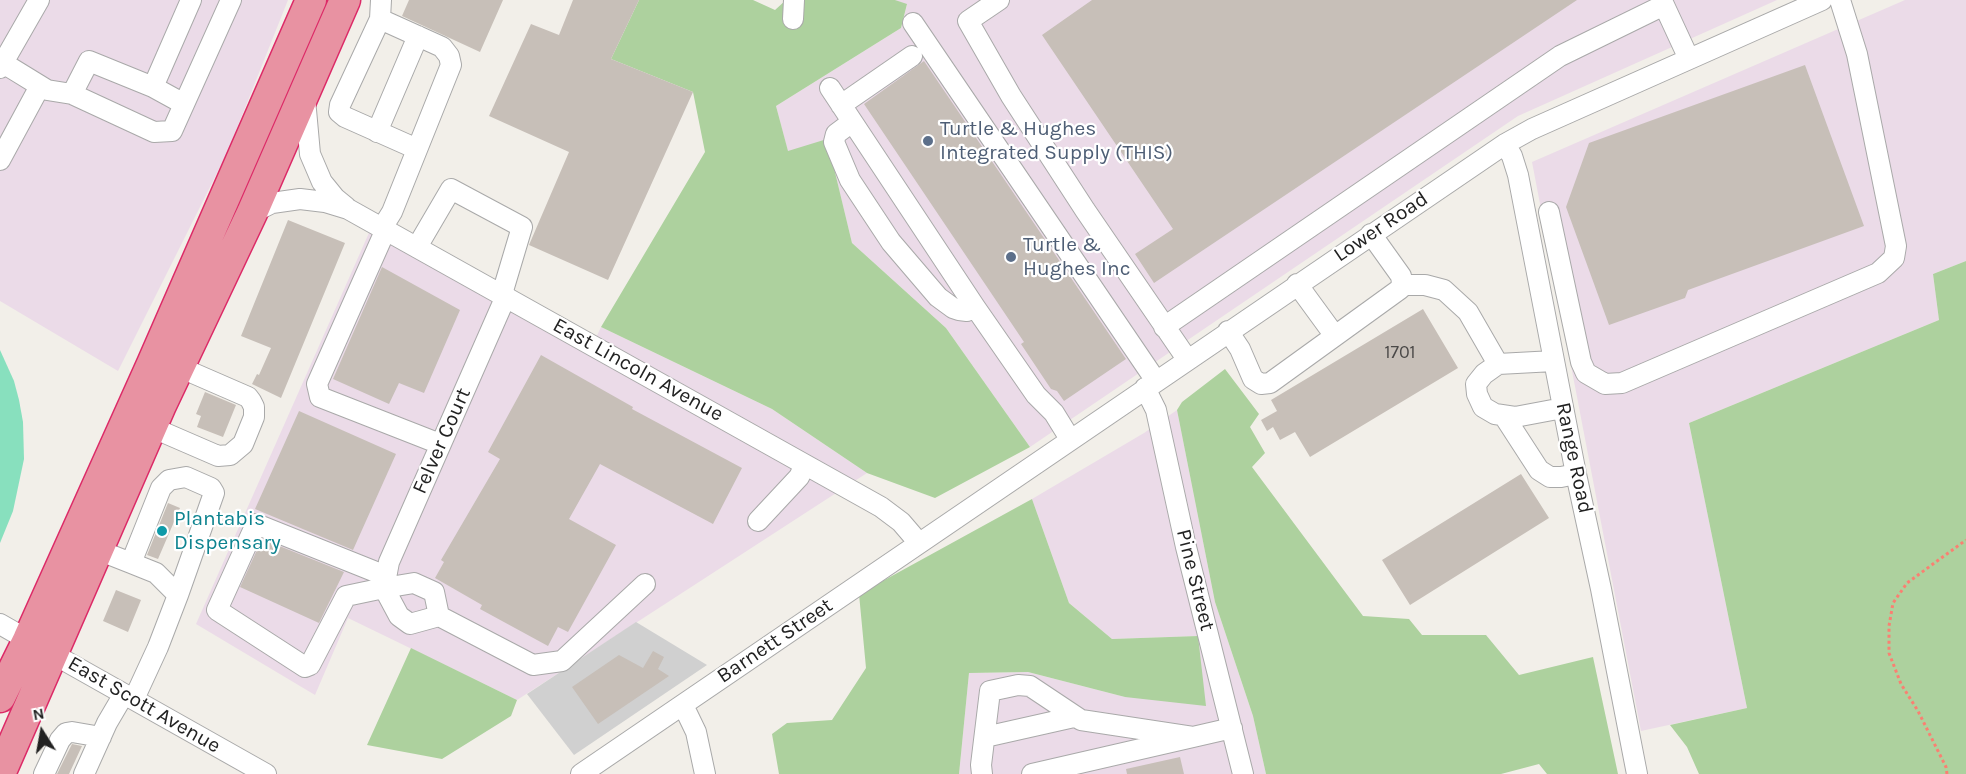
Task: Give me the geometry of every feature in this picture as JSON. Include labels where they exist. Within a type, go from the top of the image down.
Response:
[{"type":"highway","points":[[0,774],[41,647],[311,0]]},
{"type":"highway","points":[[0,697],[41,647],[98,550],[151,427],[252,213],[345,0]]},
{"type":"street","points":[[39,0],[2,65],[47,90],[72,94],[154,132],[172,131],[231,0]]},
{"type":"street","points":[[153,87],[191,0]]},
{"type":"street","points":[[999,0],[968,21],[1011,96],[1060,172],[1187,359]]},
{"type":"street","name":"Lower Road","points":[[970,508],[1505,144],[1532,129],[1822,0]]},
{"type":"street","points":[[1549,212],[1581,362],[1586,373],[1605,384],[1622,383],[1878,273],[1894,258],[1896,246],[1857,54],[1840,0]]},
{"type":"street","points":[[1164,327],[1549,62],[1663,3],[1689,59]]},
{"type":"street","points":[[417,149],[345,117],[339,112],[381,9],[418,36],[442,47],[449,56],[451,65],[392,212],[317,384],[320,397],[440,444]]},
{"type":"street","name":"Pine Street","points":[[913,22],[1150,385],[1186,547],[1243,774]]},
{"type":"street","points":[[377,132],[418,36]]},
{"type":"street","points":[[841,105],[912,56]]},
{"type":"street","points":[[72,94],[89,61],[153,87],[184,104]]},
{"type":"street","points":[[0,159],[40,86]]},
{"type":"street","points":[[830,88],[975,307],[1036,395],[1054,413],[1070,439]]},
{"type":"street","name":"East Lincoln Avenue","points":[[304,91],[310,154],[322,182],[348,209],[880,507],[901,522],[919,543]]},
{"type":"street","points":[[852,122],[837,134],[834,142],[850,180],[898,250],[945,303],[959,310],[967,311],[975,307]]},
{"type":"street","name":"Range Road","points":[[1505,144],[1518,174],[1637,774]]},
{"type":"street","name":"Felver Court","points":[[385,582],[389,562],[504,295],[522,227],[451,189],[417,247]]},
{"type":"street","name":"East Lincoln Avenue","points":[[252,213],[272,203],[300,199],[325,202],[348,209]]},
{"type":"street","points":[[880,225],[909,206]]},
{"type":"street","points":[[1228,331],[1240,349],[1253,380],[1261,384],[1270,383],[1400,289],[1401,276],[1371,234]]},
{"type":"street","points":[[1297,284],[1335,336]]},
{"type":"street","points":[[1402,285],[1425,285],[1444,290],[1468,312],[1498,364]]},
{"type":"street","points":[[1554,360],[1498,364],[1484,374],[1476,384],[1477,394],[1483,406],[1495,414],[1504,416],[1515,417],[1563,408]]},
{"type":"street","points":[[151,427],[218,456],[230,455],[243,444],[254,417],[254,407],[248,397],[179,367]]},
{"type":"street","points":[[1504,416],[1539,470],[1550,477],[1576,474]]},
{"type":"street","points":[[758,521],[799,477],[805,465]]},
{"type":"street","points":[[84,774],[101,737],[129,697],[158,647],[214,493],[210,488],[186,477],[169,480],[161,488],[131,563]]},
{"type":"street","name":"Barnett Street","points":[[581,774],[970,508]]},
{"type":"street","points":[[439,616],[434,592],[414,583],[385,582],[346,596],[310,665],[305,666],[217,610],[256,524],[385,582],[399,616],[410,624],[439,616],[533,665],[562,661],[645,584]]},
{"type":"street","points":[[98,550],[156,573],[178,595]]},
{"type":"street","points":[[156,573],[187,568]]},
{"type":"street","name":"East Scott Avenue","points":[[0,624],[266,774]]},
{"type":"street","points":[[982,774],[990,691],[1018,685],[1030,686],[1074,717],[1088,722],[1193,737]]},
{"type":"street","points":[[682,705],[696,732],[705,774]]},
{"type":"street","points":[[985,737],[1074,717]]},
{"type":"street","points":[[1032,774],[1232,728]]},
{"type":"street","points":[[44,774],[60,740],[66,733],[101,737]]},
{"type":"path","points":[[1947,774],[1946,767],[1918,711],[1900,684],[1889,653],[1889,626],[1893,603],[1907,583],[1966,540]]},
{"type":"shaded area","points":[[0,0],[288,0],[227,153],[118,371],[0,301]]},
{"type":"shaded area","points":[[895,0],[1777,0],[1518,116],[1030,447],[946,328],[852,243],[827,140],[788,152],[776,106],[901,28],[907,5]]},
{"type":"shaded area","points":[[1905,0],[1966,0],[1966,261],[1933,274],[1939,320],[1689,423],[1747,708],[1641,731],[1532,162]]},
{"type":"shaded area","points":[[376,217],[594,342],[601,327],[772,409],[867,473],[517,700],[348,618],[315,695],[196,624]]},
{"type":"shaded area","points":[[1177,410],[1215,602],[1253,716],[1266,774],[959,774],[969,673],[1028,672],[1125,697],[1197,636],[1112,639],[1069,603],[1032,499],[1144,433]]},
{"type":"shaded area","points":[[636,622],[707,665],[574,755],[527,694]]},
{"type":"green space","points":[[639,0],[753,0],[775,10],[786,0],[895,0],[907,4],[901,28],[776,106],[788,151],[827,139],[852,243],[946,328],[1030,447],[935,498],[867,473],[772,409],[601,327],[705,152],[693,92],[611,59]]},
{"type":"green space","points":[[1966,261],[1966,774],[1699,774],[1687,747],[1670,725],[1747,708],[1689,423],[1939,320],[1933,274]]},
{"type":"green space","points":[[0,350],[14,381],[19,400],[23,422],[24,459],[13,511],[0,543]]},
{"type":"green space","points":[[1225,369],[1259,414],[1250,427],[1265,453],[1252,467],[1363,616],[1409,619],[1422,635],[1486,635],[1519,675],[1593,657],[1618,774],[1547,774],[1539,764],[1501,774],[1266,774],[1253,716],[1215,602],[1177,410],[1182,402]]},
{"type":"green space","points":[[1032,499],[1069,603],[1112,639],[1198,636],[1206,706],[1125,697],[1028,672],[969,673],[959,774],[779,774],[772,734],[787,723],[832,720],[866,668],[859,594]]},
{"type":"green space","points":[[411,648],[517,700],[511,716],[442,759],[367,745]]},
{"type":"building","points":[[409,0],[503,0],[480,52],[402,16]]},
{"type":"building","points":[[573,0],[639,0],[611,59],[693,92],[608,280],[529,245],[569,152],[489,116],[531,24],[559,35]]},
{"type":"building","points":[[1092,0],[1577,0],[1154,283],[1135,254],[1173,229],[1042,35]]},
{"type":"building","points":[[924,61],[1126,359],[1064,401],[1057,391],[1051,389],[1021,344],[1024,342],[864,104]]},
{"type":"building","points":[[1805,65],[1864,226],[1688,290],[1685,298],[1609,325],[1566,207],[1589,143]]},
{"type":"building","points":[[288,220],[345,243],[281,398],[252,384],[257,374],[259,375],[271,348],[241,336]]},
{"type":"building","points":[[382,267],[460,310],[424,393],[399,383],[389,404],[333,379]]},
{"type":"building","points":[[1423,309],[1458,368],[1310,457],[1295,432],[1280,440],[1273,427],[1267,431],[1261,420],[1277,411],[1271,400]]},
{"type":"building","points":[[541,355],[633,407],[632,409],[742,468],[713,524],[600,464],[569,519],[616,545],[568,632],[558,627],[548,646],[480,609],[482,605],[435,578],[444,562],[441,560],[500,459],[488,452]]},
{"type":"building","points":[[205,392],[236,405],[223,437],[197,427],[201,416],[196,414]]},
{"type":"building","points":[[299,411],[396,454],[353,550],[255,509]]},
{"type":"building","points":[[1521,474],[1549,518],[1410,605],[1382,560]]},
{"type":"building","name":"Plantabis Dispensary","points":[[168,503],[180,508],[158,559],[147,555]]},
{"type":"building","points":[[262,539],[344,572],[319,623],[240,587]]},
{"type":"building","points":[[116,590],[141,600],[128,632],[103,621]]},
{"type":"building","points":[[653,651],[664,657],[658,669],[669,676],[598,724],[572,687],[619,655],[643,668]]},
{"type":"building","points":[[72,744],[82,746],[69,774],[57,774]]},
{"type":"building","points":[[1180,757],[1184,774],[1127,774],[1126,769]]},
{"type":"place","name":"Turtle & Hughes Integrated Supply (THIS)","points":[[928,141]]},
{"type":"place","name":"Turtle & Hughes Inc","points":[[1011,257]]},
{"type":"place","name":"Plantabis Dispensary","points":[[162,531]]}]
